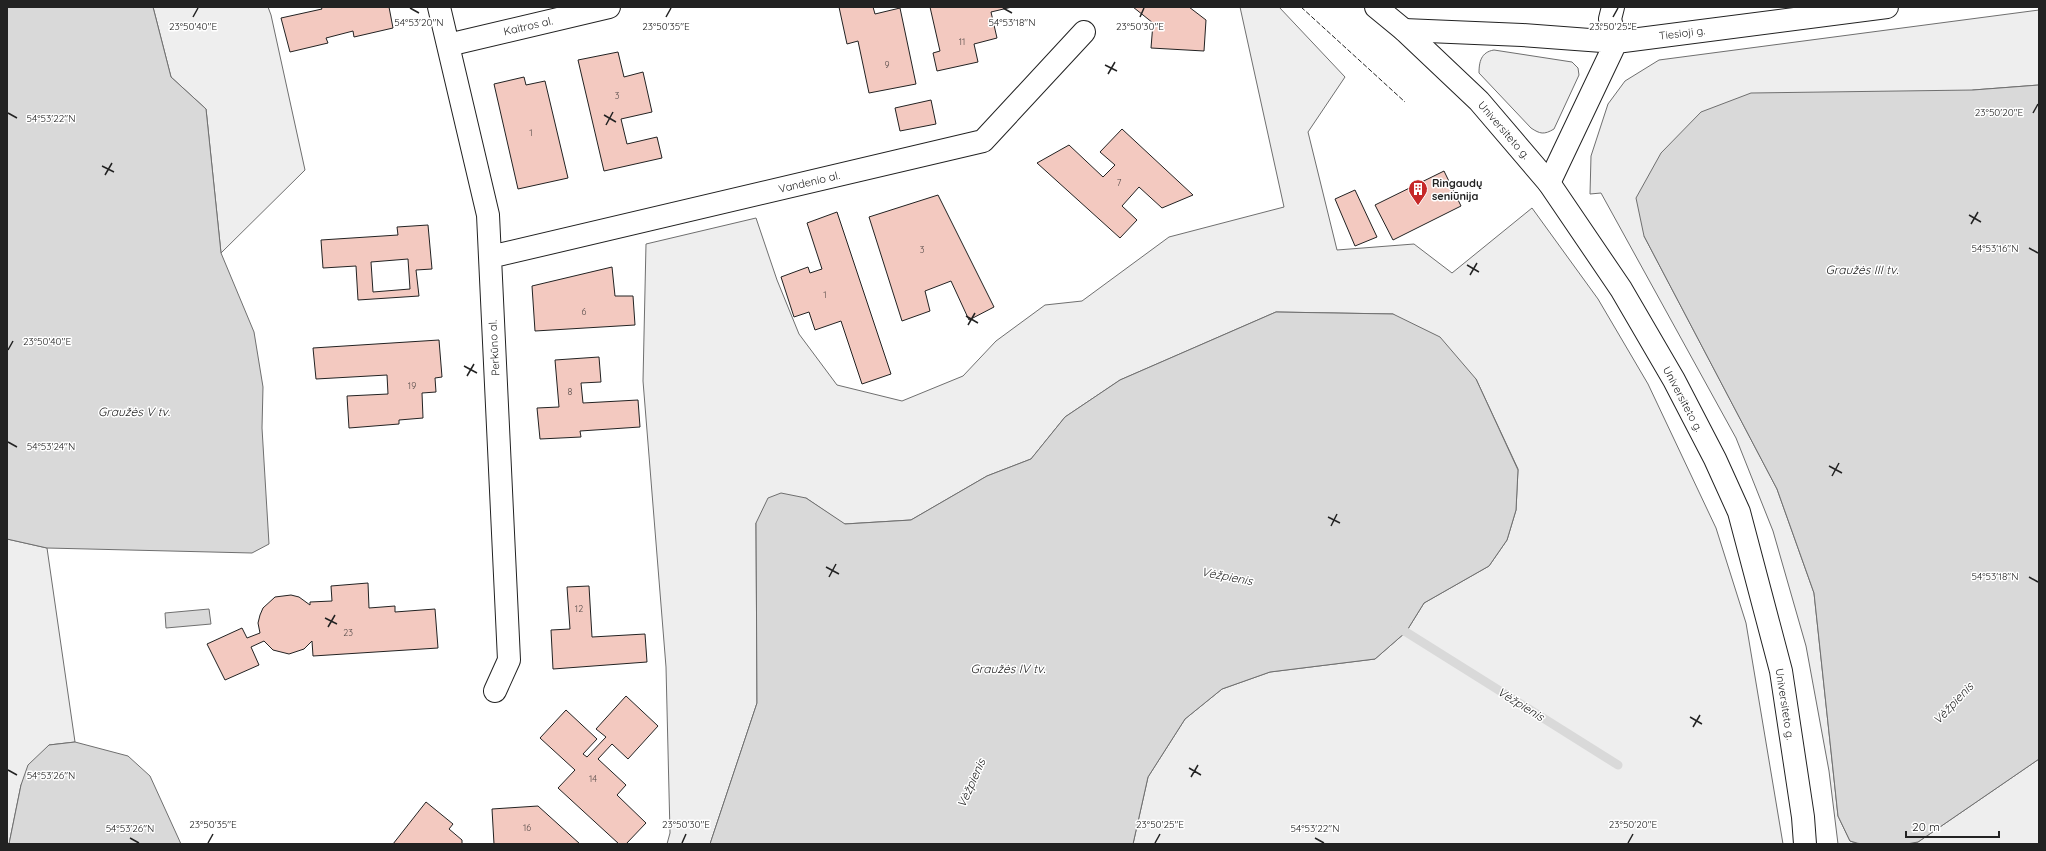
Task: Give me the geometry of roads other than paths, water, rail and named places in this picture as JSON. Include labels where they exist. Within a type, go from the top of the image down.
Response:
[{"type":"street","name":"Perkūno al.","points":[[439,7],[488,215],[509,660],[495,691]]},
{"type":"street","name":"Kaitros al.","points":[[448,45],[608,7]]},
{"type":"street","name":"Universiteto g.","points":[[1376,7],[1404,30],[1479,101],[1549,182],[1621,289],[1674,380],[1715,459],[1738,512],[1781,672],[1803,817],[1805,844]]},
{"type":"street","points":[[1549,182],[1616,42],[1610,19],[1613,7]]},
{"type":"street","name":"Tiesioji g.","points":[[1404,30],[1522,35],[1616,42],[1887,7]]},
{"type":"street","name":"Vandenio al.","points":[[490,257],[983,141],[1084,32]]},
{"type":"water","name":"Graužės V tv.","points":[[7,7],[153,7],[171,77],[206,109],[221,253],[254,332],[263,387],[262,428],[269,544],[252,553],[47,548],[7,539]]},
{"type":"water","name":"Graužės III tv.","points":[[2039,85],[2039,759],[1918,842],[1902,845],[1866,845],[1850,841],[1838,816],[1814,593],[1777,489],[1644,236],[1636,198],[1661,153],[1701,112],[1751,93],[1973,90]]},
{"type":"water","name":"Graužės IV tv.","points":[[1276,312],[1393,314],[1440,337],[1476,379],[1518,470],[1516,510],[1507,540],[1489,566],[1424,603],[1406,632],[1375,659],[1270,672],[1222,689],[1185,719],[1148,777],[1133,844],[710,844],[757,703],[756,523],[768,498],[781,493],[806,498],[845,524],[911,520],[987,476],[1031,459],[1065,417],[1120,380]]},
{"type":"water","points":[[209,609],[211,624],[166,628],[165,613]]},
{"type":"water","points":[[75,742],[128,756],[150,776],[181,844],[9,844],[21,785],[28,765],[49,745]]},
{"type":"waterway","name":"Vėžpienis","points":[[1396,628],[1406,632],[1618,765]]},
{"type":"place","name":"Ringaudų seniūnija","points":[[1418,206]]}]
